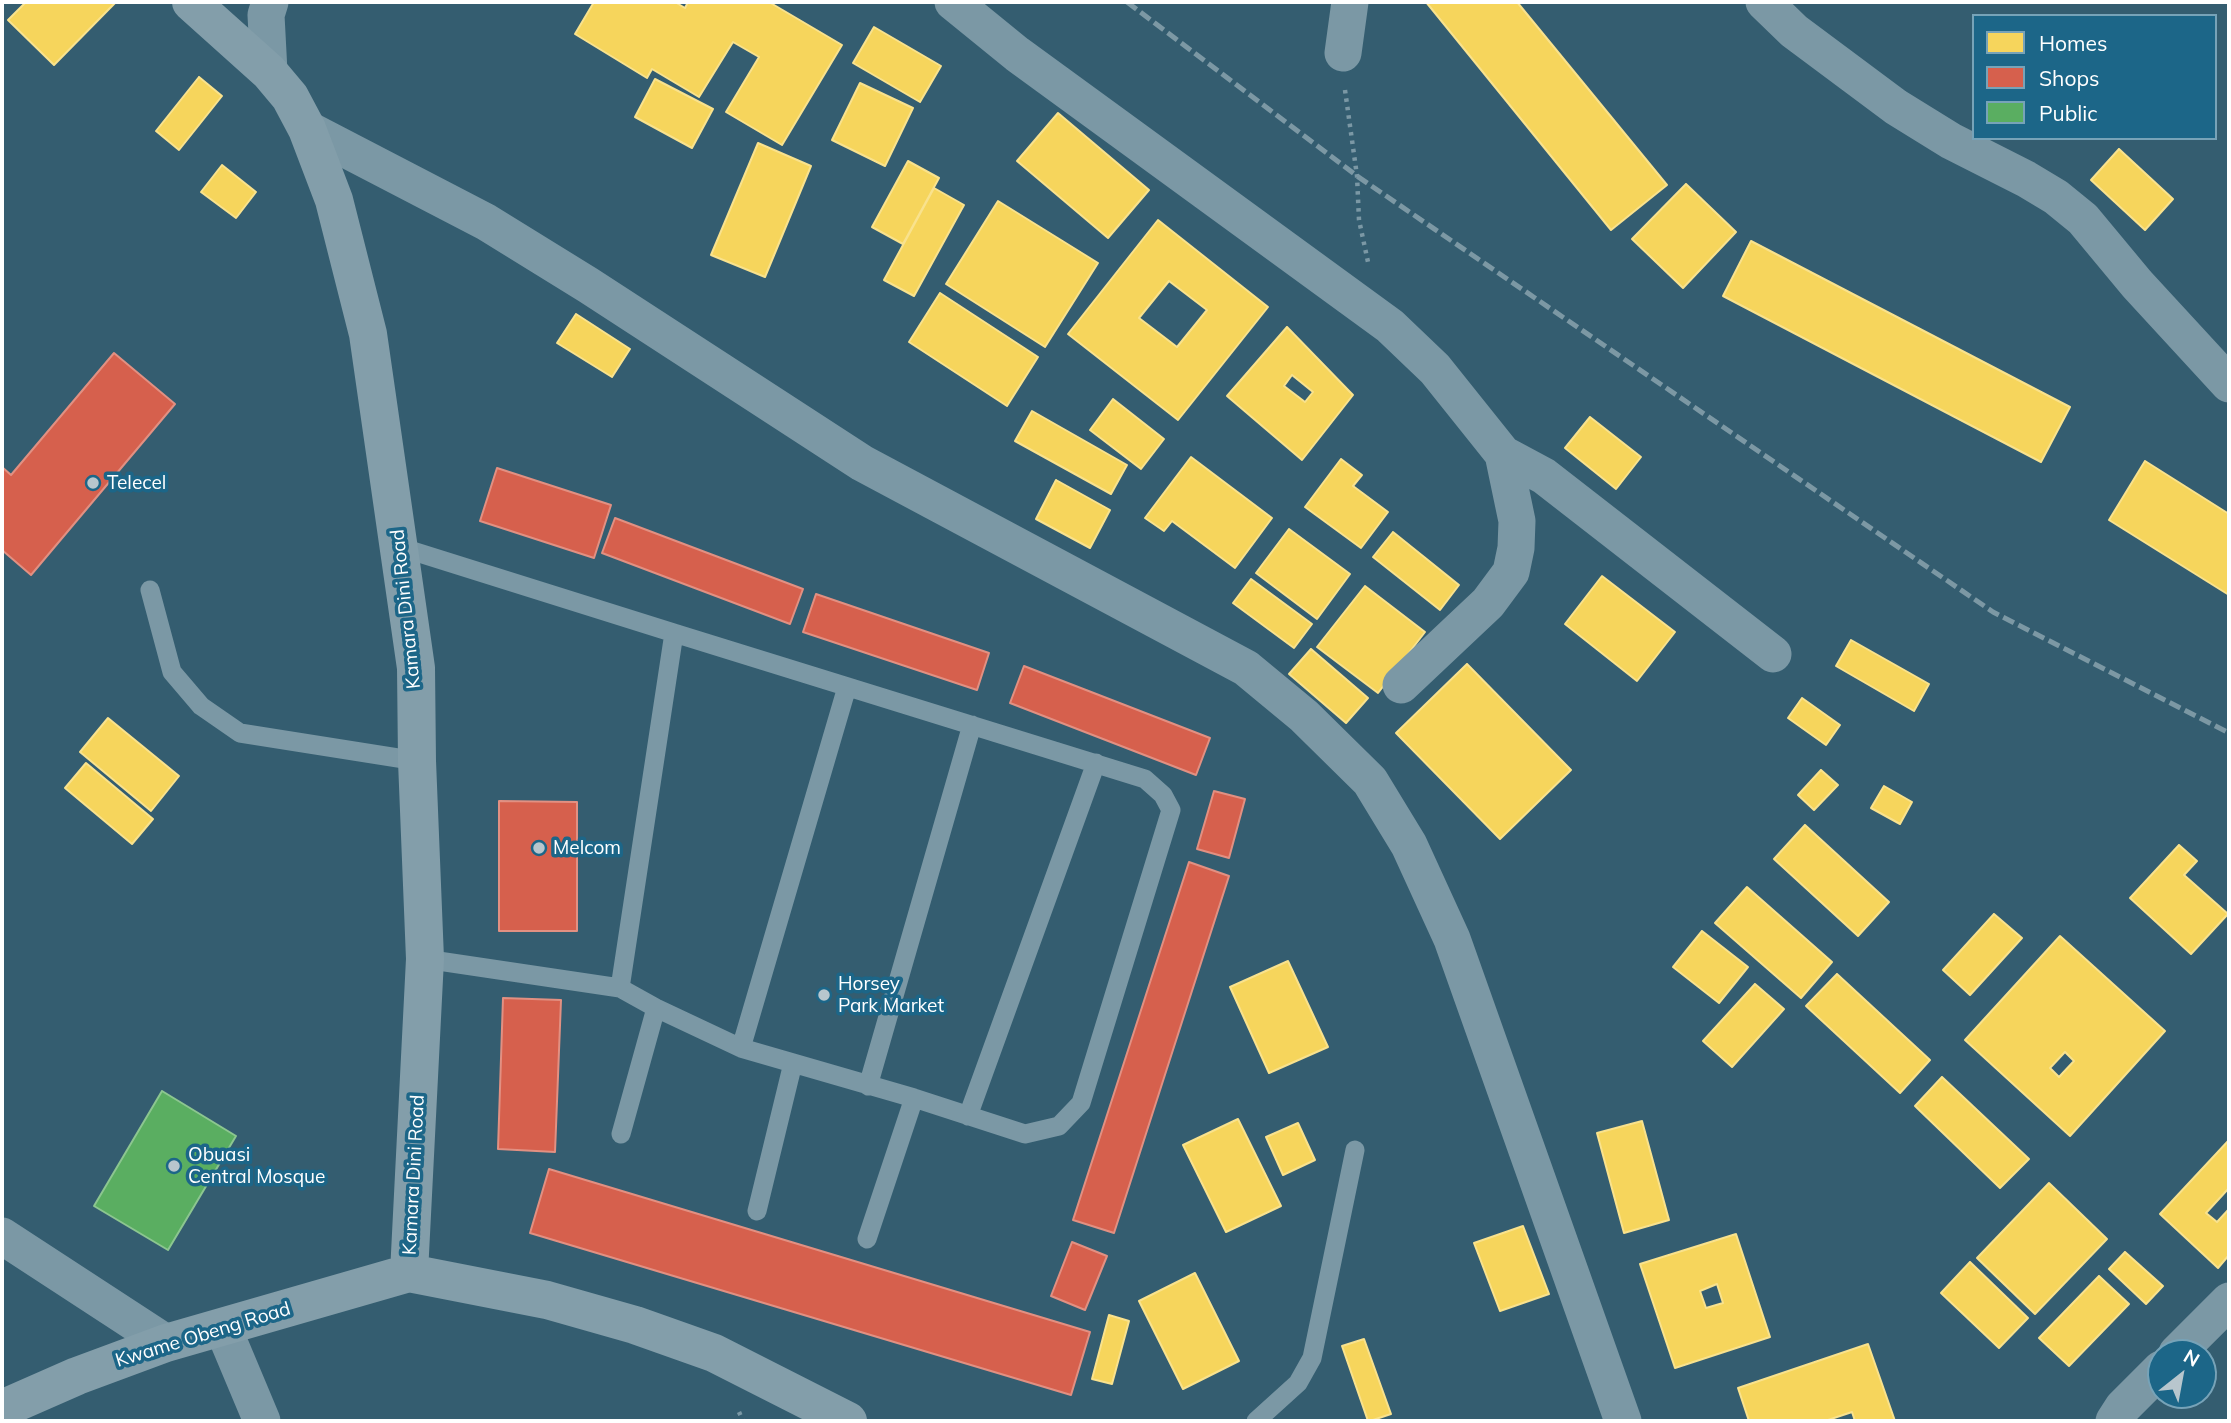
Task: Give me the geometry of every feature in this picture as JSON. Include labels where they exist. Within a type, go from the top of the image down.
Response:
[{"type":"street","name":"Kamara Dini Road","points":[[191,2],[269,72],[290,97],[307,129],[334,200],[368,334],[416,668],[425,959],[409,1273]]},
{"type":"street","points":[[953,2],[1017,54],[1390,326],[1435,369],[1503,454],[1544,476],[1773,654]]},
{"type":"street","points":[[1343,53],[1350,2]]},
{"type":"street","points":[[1765,2],[1794,31],[1896,107],[1951,141],[2026,179],[2056,197],[2083,219],[2137,284],[2229,384]]},
{"type":"street","points":[[265,6],[269,72]]},
{"type":"street","points":[[307,129],[486,222],[862,463],[1246,668],[1314,725],[1370,781],[1409,845],[1452,939],[1623,1421]]},
{"type":"street","points":[[1401,685],[1488,603],[1511,572],[1516,548],[1517,521],[1503,454]]},
{"type":"street","points":[[2,1236],[166,1343]]},
{"type":"street","points":[[409,1273],[547,1300],[635,1325],[714,1353],[848,1421]]},
{"type":"street","name":"Kwame Obeng Road","points":[[2,1409],[77,1376],[166,1343],[409,1273]]},
{"type":"street","points":[[2191,1339],[2229,1301]]},
{"type":"street","points":[[223,1328],[262,1421]]},
{"type":"street","points":[[2114,1421],[2123,1406],[2147,1383]]},
{"type":"lane","points":[[400,547],[1145,779],[1163,795],[1171,810],[1081,1103],[1059,1126],[1025,1134],[914,1098],[741,1048],[620,988],[425,959]]},
{"type":"lane","points":[[150,590],[172,672],[201,706],[240,733],[417,761]]},
{"type":"lane","points":[[620,988],[674,633]]},
{"type":"lane","points":[[741,1048],[846,687]]},
{"type":"lane","points":[[867,1086],[972,725]]},
{"type":"lane","points":[[968,1116],[1096,763]]},
{"type":"lane","points":[[621,1133],[656,1008]]},
{"type":"lane","points":[[757,1211],[793,1063]]},
{"type":"lane","points":[[867,1239],[914,1098]]},
{"type":"lane","points":[[1256,1421],[1298,1383],[1312,1359],[1355,1150]]},
{"type":"path","points":[[1343,53],[1347,112],[1357,176],[1359,220],[1370,269]]},
{"type":"building: Homes","points":[[26,2],[116,2],[54,65],[8,20]]},
{"type":"building: Homes","points":[[594,2],[675,2],[685,8],[688,2],[769,2],[842,45],[782,145],[726,112],[759,57],[733,42],[699,97],[652,69],[647,78],[575,34]]},
{"type":"building: Homes","points":[[1426,2],[1517,2],[1667,185],[1611,230]]},
{"type":"building: Homes","points":[[874,27],[941,66],[920,102],[853,63]]},
{"type":"building: Homes","points":[[199,77],[222,96],[179,150],[156,131]]},
{"type":"building: Homes","points":[[655,79],[713,109],[692,148],[635,117]]},
{"type":"building: Homes","points":[[860,83],[913,108],[885,166],[832,140]]},
{"type":"building: Homes","points":[[1058,113],[1149,190],[1108,238],[1017,161]]},
{"type":"building: Homes","points":[[758,143],[811,166],[765,277],[711,255]]},
{"type":"building: Homes","points":[[2119,149],[2173,199],[2145,230],[2091,180]]},
{"type":"building: Homes","points":[[908,161],[939,178],[903,244],[872,227]]},
{"type":"building: Homes","points":[[222,165],[256,192],[236,218],[201,192]]},
{"type":"building: Homes","points":[[1686,184],[1736,232],[1683,288],[1632,239]]},
{"type":"building: Homes","points":[[934,188],[964,205],[914,296],[884,280]]},
{"type":"building: Homes","points":[[998,201],[1098,263],[1045,347],[946,284]]},
{"type":"building: Homes","points":[[1158,220],[1268,307],[1178,420],[1068,334]],"holes":[[[1169,281],[1207,310],[1177,347],[1139,318]]]},
{"type":"building: Homes","points":[[1751,241],[2070,407],[2041,462],[1723,296]]},
{"type":"building: Homes","points":[[940,293],[1038,357],[1007,406],[909,342]]},
{"type":"building: Homes","points":[[576,314],[630,349],[612,377],[557,343]]},
{"type":"building: Homes","points":[[1287,327],[1353,395],[1302,460],[1227,396]],"holes":[[[1292,375],[1313,392],[1305,402],[1284,386]]]},
{"type":"building: Homes","points":[[1113,399],[1164,439],[1141,469],[1090,430]]},
{"type":"building: Homes","points":[[1032,411],[1127,465],[1111,494],[1015,441]]},
{"type":"building: Homes","points":[[1590,417],[1641,457],[1616,489],[1565,448]]},
{"type":"building: Homes","points":[[1191,457],[1272,518],[1235,568],[1172,521],[1164,531],[1145,518]]},
{"type":"building: Homes","points":[[1341,459],[1362,475],[1353,486],[1388,512],[1361,548],[1305,507]]},
{"type":"building: Homes","points":[[2145,461],[2229,514],[2229,595],[2109,520]]},
{"type":"building: Homes","points":[[1056,480],[1110,510],[1090,548],[1036,519]]},
{"type":"building: Homes","points":[[1289,529],[1350,574],[1317,619],[1256,573]]},
{"type":"building: Homes","points":[[1393,532],[1459,585],[1440,610],[1373,557]]},
{"type":"building: Homes","points":[[1602,576],[1675,632],[1637,681],[1565,624]]},
{"type":"building: Homes","points":[[1251,579],[1312,624],[1294,648],[1233,603]]},
{"type":"building: Homes","points":[[1365,586],[1425,632],[1378,693],[1317,647]]},
{"type":"building: Homes","points":[[1851,640],[1929,684],[1914,711],[1836,666]]},
{"type":"building: Homes","points":[[1311,649],[1368,698],[1346,723],[1289,674]]},
{"type":"building: Homes","points":[[1467,664],[1571,770],[1500,839],[1396,733]]},
{"type":"building: Homes","points":[[1802,698],[1840,725],[1826,745],[1788,718]]},
{"type":"building: Homes","points":[[108,718],[179,776],[151,811],[80,752]]},
{"type":"building: Homes","points":[[86,763],[153,819],[132,844],[65,788]]},
{"type":"building: Homes","points":[[1821,770],[1838,785],[1814,810],[1798,795]]},
{"type":"building: Homes","points":[[1884,786],[1912,802],[1900,824],[1871,808]]},
{"type":"building: Homes","points":[[1805,825],[1889,902],[1858,936],[1774,859]]},
{"type":"building: Homes","points":[[2179,845],[2197,861],[2184,875],[2228,914],[2191,954],[2130,898]]},
{"type":"building: Homes","points":[[1747,887],[1832,962],[1801,998],[1715,923]]},
{"type":"building: Homes","points":[[1994,914],[2022,938],[1970,995],[1943,970]]},
{"type":"building: Homes","points":[[1702,931],[1748,967],[1719,1003],[1673,967]]},
{"type":"building: Homes","points":[[2060,936],[2165,1031],[2070,1136],[1965,1040]],"holes":[[[2065,1052],[2074,1061],[2059,1077],[2050,1068]]]},
{"type":"building: Homes","points":[[1288,961],[1328,1047],[1269,1073],[1230,987]]},
{"type":"building: Homes","points":[[1837,974],[1930,1060],[1900,1093],[1806,1006]]},
{"type":"building: Homes","points":[[1755,984],[1784,1009],[1732,1067],[1703,1041]]},
{"type":"building: Homes","points":[[1942,1077],[2029,1159],[2000,1188],[1915,1106]]},
{"type":"building: Homes","points":[[1238,1119],[1281,1206],[1226,1232],[1183,1145]]},
{"type":"building: Homes","points":[[1642,1121],[1669,1220],[1624,1233],[1597,1133]]},
{"type":"building: Homes","points":[[1298,1123],[1315,1160],[1283,1175],[1266,1137]]},
{"type":"building: Homes","points":[[2229,1140],[2229,1188],[2206,1213],[2217,1222],[2229,1209],[2229,1255],[2218,1268],[2160,1214]]},
{"type":"building: Homes","points":[[2049,1183],[2107,1239],[2035,1314],[1977,1258]]},
{"type":"building: Homes","points":[[1523,1226],[1549,1294],[1500,1311],[1474,1243]]},
{"type":"building: Homes","points":[[1736,1234],[1770,1337],[1675,1368],[1640,1264]],"holes":[[[1717,1284],[1723,1303],[1706,1308],[1700,1291]]]},
{"type":"building: Homes","points":[[2125,1252],[2163,1286],[2146,1304],[2109,1269]]},
{"type":"building: Homes","points":[[1970,1262],[2028,1318],[1999,1348],[1941,1293]]},
{"type":"building: Homes","points":[[1195,1273],[1239,1361],[1183,1389],[1139,1301]]},
{"type":"building: Homes","points":[[2099,1276],[2129,1304],[2069,1366],[2039,1338]]},
{"type":"building: Homes","points":[[1109,1315],[1129,1321],[1112,1384],[1092,1379]]},
{"type":"building: Homes","points":[[1364,1339],[1391,1414],[1370,1421],[1342,1346]]},
{"type":"building: Homes","points":[[1868,1344],[1895,1421],[1855,1421],[1852,1412],[1825,1421],[1749,1421],[1738,1388]]},
{"type":"building: Shops","points":[[114,353],[175,404],[31,575],[2,550],[2,467],[11,475]]},
{"type":"building: Shops","points":[[497,468],[611,505],[594,558],[480,521]]},
{"type":"building: Shops","points":[[615,518],[803,589],[790,624],[602,553]]},
{"type":"building: Shops","points":[[816,594],[989,653],[977,690],[803,632]]},
{"type":"building: Shops","points":[[1024,666],[1210,738],[1196,775],[1010,703]]},
{"type":"building: Shops","points":[[1214,791],[1245,799],[1229,858],[1197,849]]},
{"type":"building: Shops","points":[[499,801],[577,802],[577,931],[499,931]]},
{"type":"building: Shops","points":[[1189,862],[1229,876],[1114,1233],[1073,1220]]},
{"type":"building: Shops","points":[[503,998],[561,1000],[555,1152],[498,1149]]},
{"type":"building: Shops","points":[[549,1169],[1090,1332],[1071,1395],[530,1233]]},
{"type":"building: Shops","points":[[1072,1242],[1107,1256],[1085,1310],[1051,1296]]},
{"type":"building: Public","points":[[162,1091],[236,1136],[168,1250],[94,1206]]},
{"type":"railway","points":[[1127,2],[1357,176],[1993,612],[2229,733]]},
{"type":"place","name":"Telecel","points":[[93,483]]},
{"type":"place","name":"Melcom","points":[[539,848]]},
{"type":"place","name":"Horsey Park Market","points":[[824,995]]},
{"type":"place","name":"Obuasi Central Mosque","points":[[174,1166]]}]
